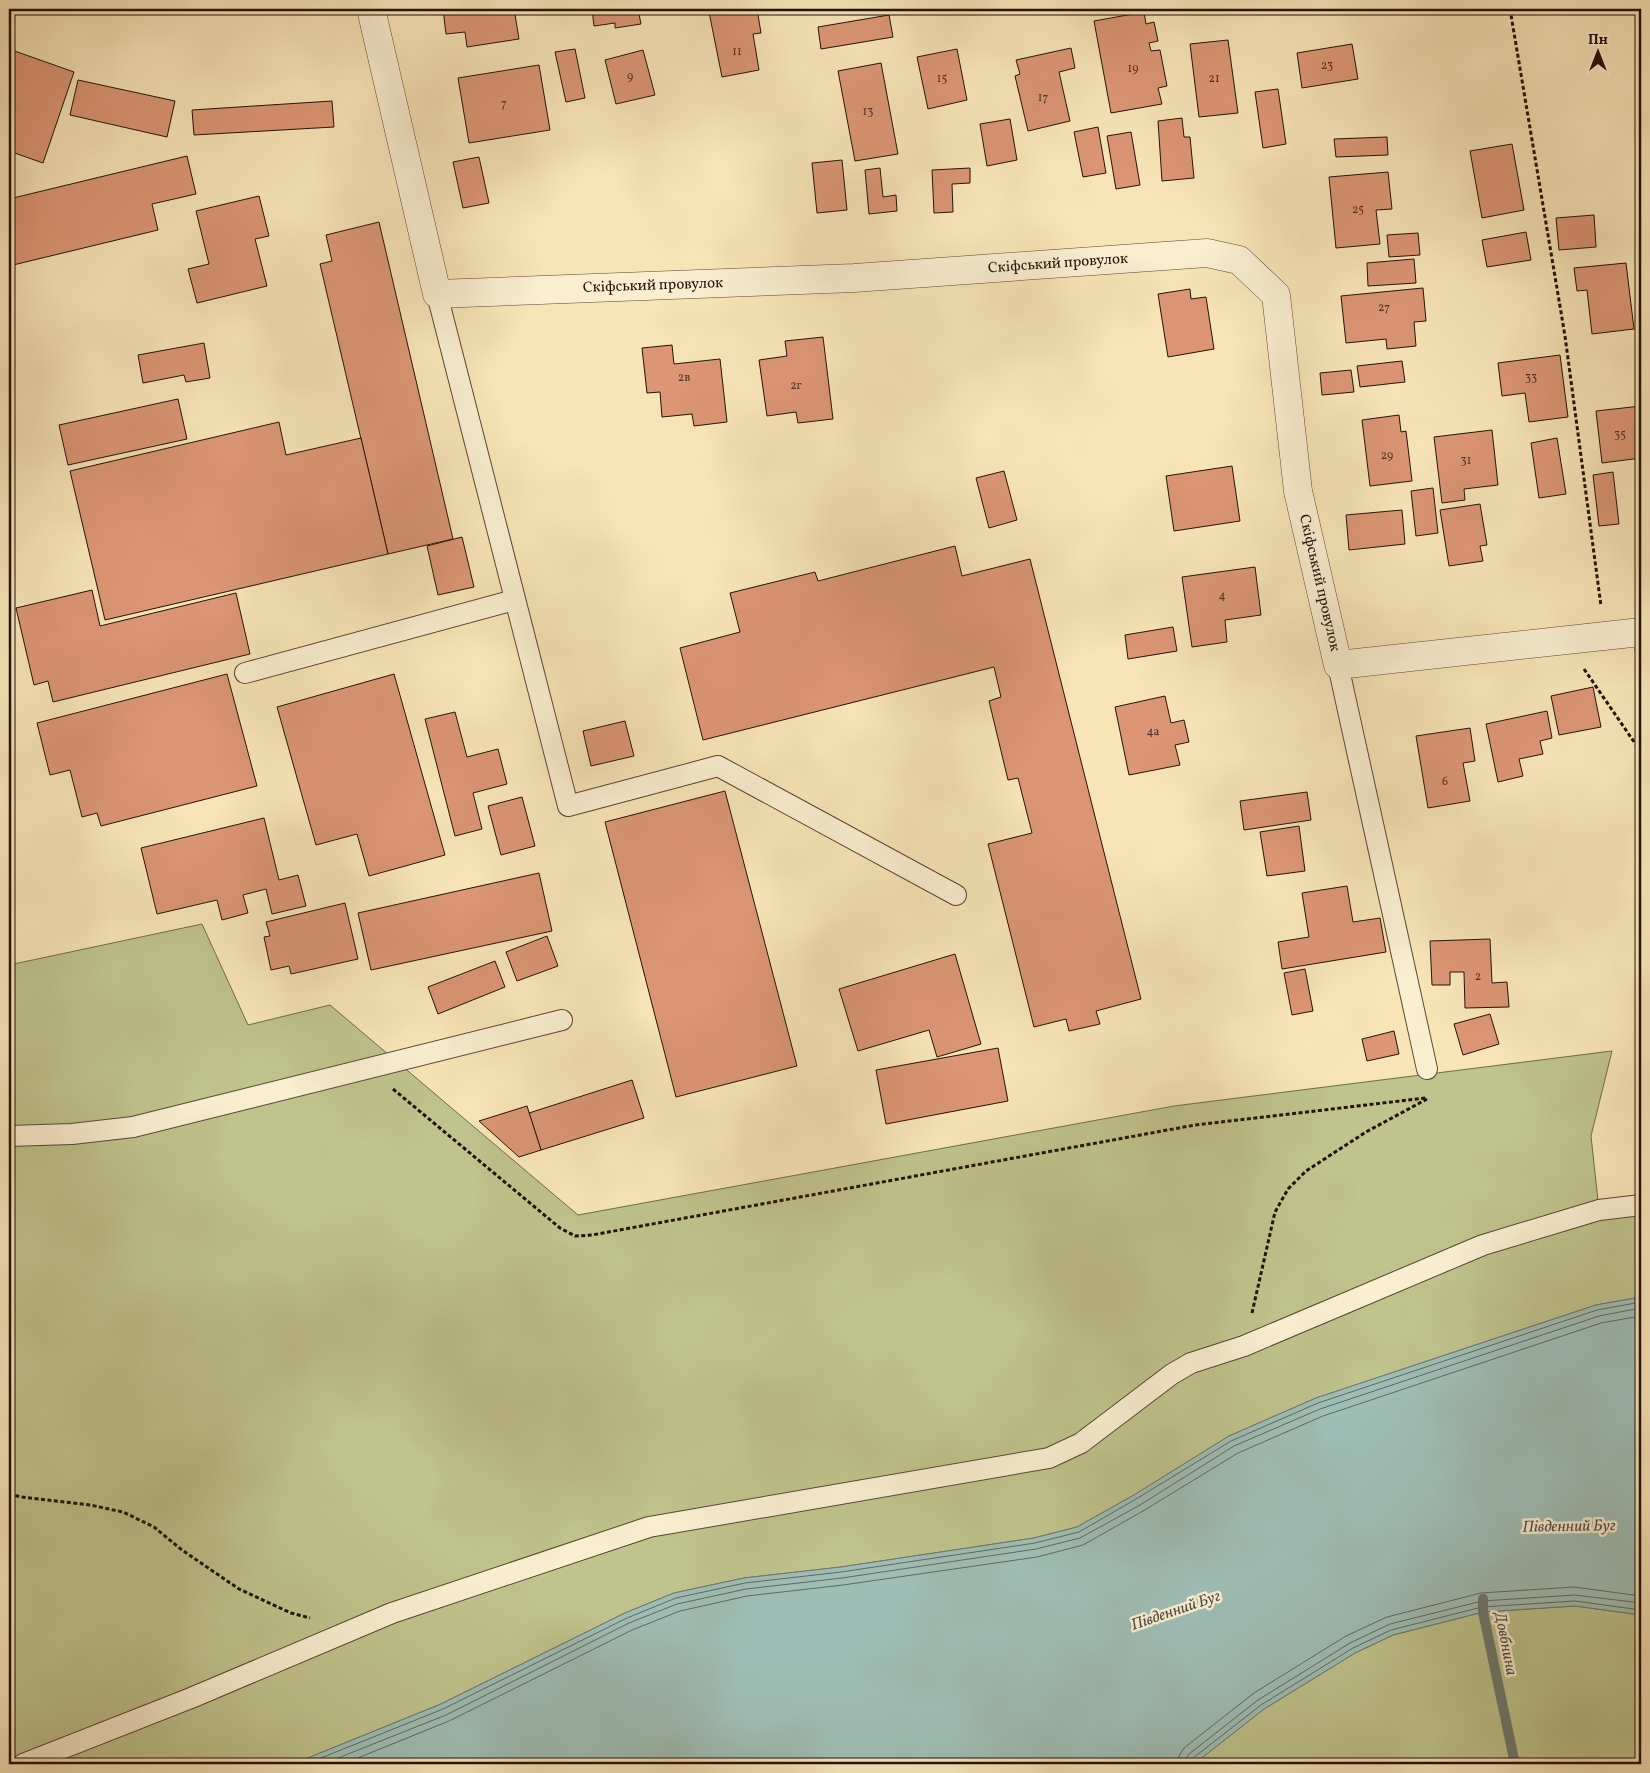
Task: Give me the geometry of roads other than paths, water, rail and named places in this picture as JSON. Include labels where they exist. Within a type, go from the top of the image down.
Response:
[{"type":"street","points":[[371,9],[437,294]]},
{"type":"street","name":"Скіфський провулок","points":[[437,294],[854,278],[1207,253],[1239,260],[1276,295],[1298,491],[1338,665],[1641,632]]},
{"type":"lane","points":[[437,294],[568,806],[718,766],[956,895]]},
{"type":"lane","points":[[245,672],[514,600]]},
{"type":"lane","points":[[1338,665],[1427,1069]]},
{"type":"lane","points":[[9,1136],[72,1134],[133,1127],[562,1020]]},
{"type":"lane","points":[[23,1764],[191,1698],[392,1613],[649,1527],[1049,1458],[1081,1443],[1172,1374],[1192,1364],[1244,1346],[1483,1245],[1599,1210],[1641,1204]]},
{"type":"water","name":"Південний Буг","points":[[1641,1297],[1641,1615],[1575,1606],[1483,1612],[1393,1635],[1355,1653],[1264,1709],[1194,1764],[293,1764],[441,1704],[625,1613],[674,1593],[744,1578],[841,1567],[1034,1538],[1077,1527],[1134,1495],[1229,1436],[1316,1398],[1596,1305]]},
{"type":"waterway","name":"Довбнина","points":[[1483,1599],[1483,1612],[1515,1764]]}]
